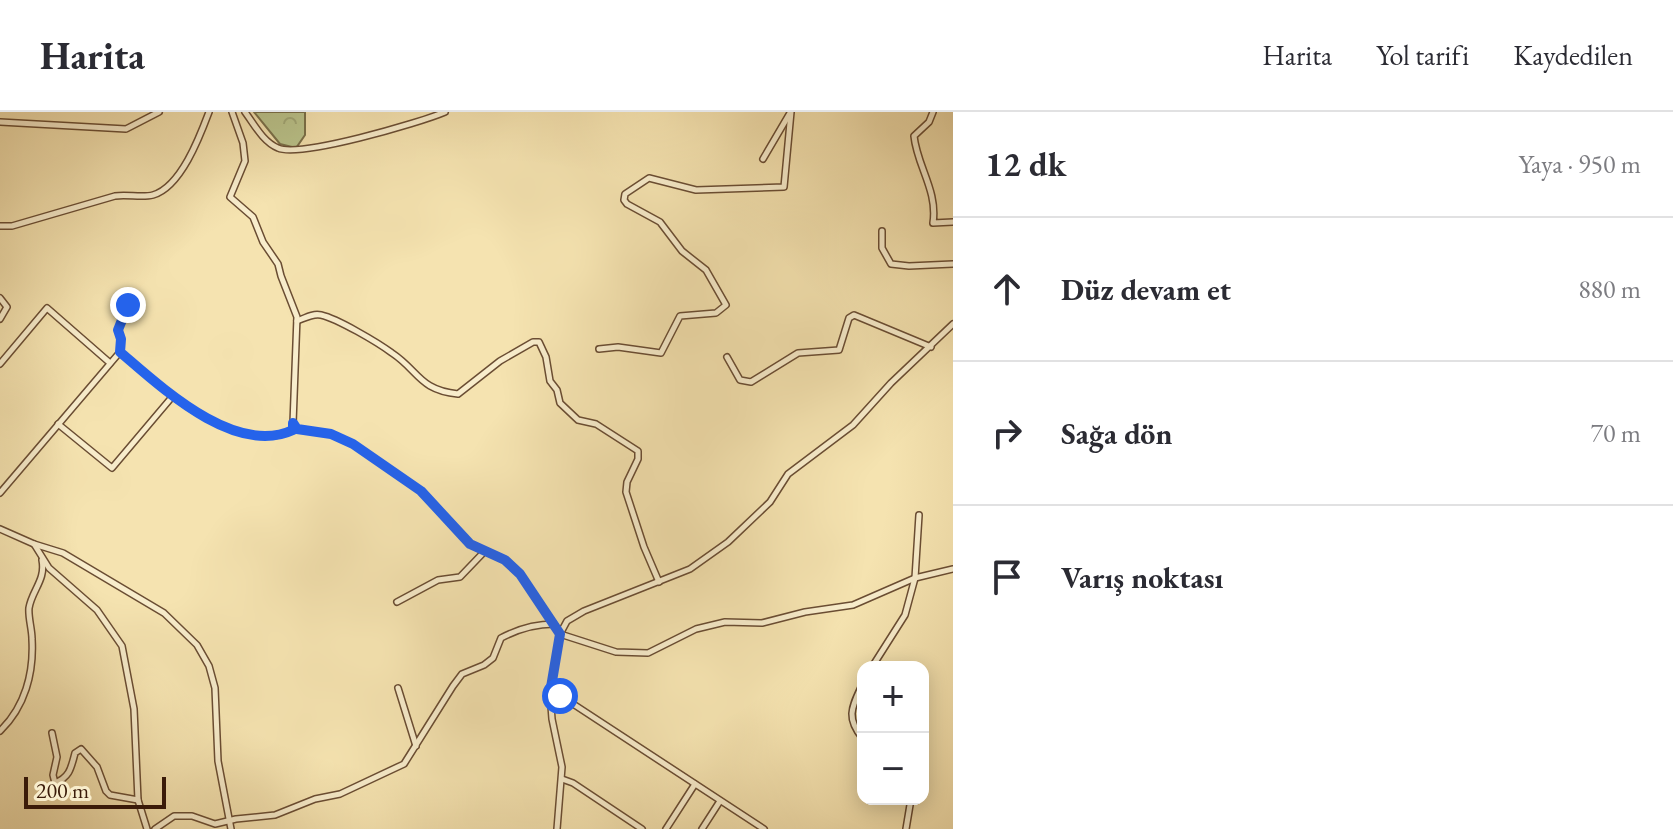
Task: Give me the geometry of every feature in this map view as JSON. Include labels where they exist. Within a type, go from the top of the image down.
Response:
[{"type":"street","points":[[0,122],[126,129],[159,112]]},
{"type":"street","points":[[0,226],[12,226],[115,196],[151,196],[163,191],[188,161],[209,112]]},
{"type":"street","points":[[120,352],[172,397],[229,429],[246,434],[293,430],[297,321],[274,256],[263,242],[253,217],[230,197],[245,161],[243,143],[232,112]]},
{"type":"street","points":[[245,112],[269,144],[290,152],[445,112]]},
{"type":"street","points":[[763,159],[791,112]]},
{"type":"street","points":[[599,349],[618,347],[661,353],[680,316],[716,313],[726,305],[706,270],[682,251],[660,222],[627,204],[625,194],[649,178],[696,190],[784,187],[791,112]]},
{"type":"street","points":[[933,112],[929,122],[914,136],[915,148],[932,192],[933,223],[953,222]]},
{"type":"street","points":[[882,231],[882,248],[891,264],[953,264]]},
{"type":"street","points":[[0,298],[7,307],[0,319]]},
{"type":"street","points":[[0,493],[120,352],[118,330],[129,299]]},
{"type":"street","points":[[0,364],[47,308],[110,363]]},
{"type":"street","points":[[297,321],[320,314],[346,325],[393,353],[413,374],[443,392],[458,394],[500,361],[533,342],[539,342],[560,403],[578,420],[596,424],[638,451],[626,492],[659,582]]},
{"type":"street","points":[[727,357],[740,380],[751,382],[798,353],[839,350],[849,318],[854,315],[931,347]]},
{"type":"street","points":[[557,829],[561,757],[550,711],[550,693],[560,634],[567,621],[584,611],[690,569],[728,542],[770,502],[788,474],[853,425],[891,383],[953,324]]},
{"type":"street","points":[[58,424],[112,468],[172,397]]},
{"type":"street","points":[[293,423],[297,429],[331,434],[353,444],[421,491],[470,544],[505,560],[520,574],[560,634],[616,652],[648,653],[696,629],[725,622],[762,623],[805,612],[853,605],[915,578],[953,569]]},
{"type":"street","points":[[876,661],[905,615],[915,578],[919,515]]},
{"type":"street","points":[[0,529],[63,553],[164,613],[197,645],[209,666],[217,696],[218,761],[231,829]]},
{"type":"street","points":[[34,544],[49,568],[97,610],[122,646],[134,709],[138,800],[147,829]]},
{"type":"street","points":[[397,602],[438,580],[460,577],[484,552]]},
{"type":"street","points":[[0,731],[23,701],[33,660],[29,608],[43,575],[41,558]]},
{"type":"street","points":[[155,829],[174,816],[192,816],[215,824],[275,815],[315,799],[340,794],[404,764],[462,674],[493,658],[501,638],[516,630],[554,624]]},
{"type":"street","points":[[398,688],[416,746]]},
{"type":"street","points":[[550,693],[564,698],[764,829]]},
{"type":"street","points":[[857,698],[851,713],[852,725],[857,731]]},
{"type":"street","points":[[52,733],[57,757],[53,775],[55,783],[64,779],[71,770],[75,753],[81,749],[97,767],[110,795],[138,800]]},
{"type":"street","points":[[562,779],[573,783],[642,829]]},
{"type":"street","points":[[666,829],[695,784]]},
{"type":"street","points":[[702,829],[720,801]]},
{"type":"street","points":[[906,829],[910,805]]},
{"type":"green space","points":[[254,112],[305,112],[305,135],[296,148],[280,144]]},
{"type":"route","points":[[128,305],[118,330],[120,352],[176,400],[229,429],[246,434],[286,433],[293,430],[293,423],[297,429],[331,434],[353,444],[421,491],[470,544],[505,560],[520,574],[560,634],[550,693],[560,696]]}]
